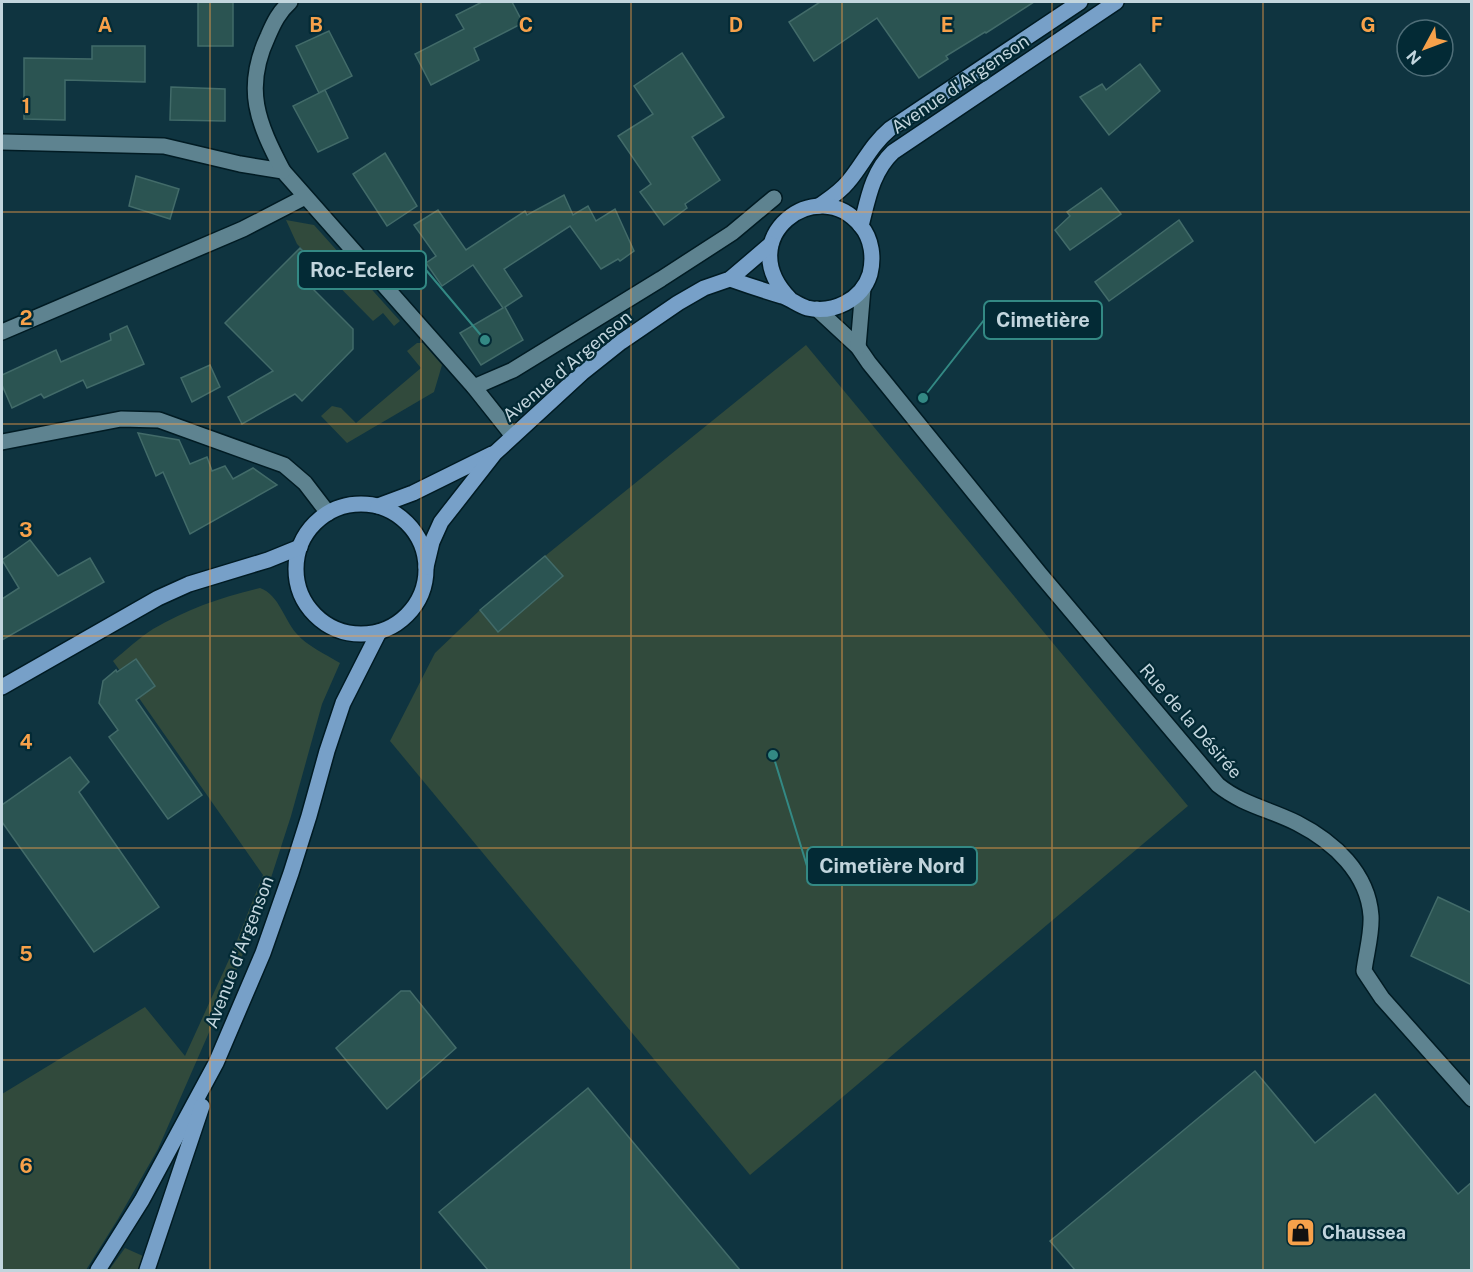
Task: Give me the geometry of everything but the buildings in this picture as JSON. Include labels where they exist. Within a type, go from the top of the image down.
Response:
[{"type":"main road","name":"Avenue d'Argenson","points":[[819,206],[848,182],[867,153],[890,129],[1080,2]]},
{"type":"main road","name":"Avenue d'Argenson","points":[[861,226],[872,183],[881,167],[894,152],[1116,2]]},
{"type":"main road","points":[[729,279],[790,299],[807,308],[827,309],[847,302],[863,288],[868,278],[872,256],[867,235],[853,217],[842,211],[819,206],[808,208],[789,217],[775,234],[769,259],[772,274],[779,288],[790,299]]},
{"type":"main road","name":"Avenue d'Argenson","points":[[426,567],[432,543],[441,522],[495,453],[513,436],[582,373],[621,342],[678,303],[704,288],[729,279],[771,244]]},
{"type":"main road","name":"Avenue d'Argenson","points":[[378,506],[413,493],[495,453]]},
{"type":"main road","points":[[361,504],[378,506],[393,512],[406,522],[416,536],[423,550],[426,567],[423,588],[414,607],[393,626],[379,632],[362,634],[344,632],[328,625],[313,614],[303,599],[297,582],[296,565],[300,547],[311,528],[328,513],[343,506],[361,504]]},
{"type":"main road","points":[[2,687],[158,598],[189,584],[259,563],[300,547]]},
{"type":"main road","name":"Avenue d'Argenson","points":[[98,1270],[142,1200],[216,1063],[263,953],[294,864],[327,751],[344,703],[379,632]]},
{"type":"main road","points":[[147,1270],[216,1063]]},
{"type":"street","points":[[290,2],[279,12],[258,56],[254,95],[264,134],[283,171],[474,387],[513,436]]},
{"type":"street","points":[[2,142],[164,146],[240,164],[283,171]]},
{"type":"street","points":[[2,332],[243,229],[305,197]]},
{"type":"street","points":[[474,387],[513,370],[661,279],[732,233],[774,198]]},
{"type":"street","points":[[858,347],[863,288]]},
{"type":"street","name":"Rue de la Désirée","points":[[817,309],[858,347],[1033,565],[1218,785],[1234,798],[1297,823],[1339,852],[1354,867],[1369,900],[1371,919],[1364,971],[1382,998],[1472,1099]]},
{"type":"street","points":[[2,442],[121,419],[159,420],[284,465],[305,483],[328,513]]},
{"type":"green space","points":[[286,220],[314,225],[400,321],[394,326],[383,313],[373,321],[297,244]]},
{"type":"green space","points":[[417,343],[423,343],[442,365],[434,392],[347,443],[321,416],[332,406],[341,408],[356,423],[421,368],[407,351]]},
{"type":"green space","points":[[806,345],[1188,806],[750,1175],[390,741],[435,653],[480,610]]},
{"type":"green space","points":[[260,588],[267,591],[277,602],[300,638],[340,663],[322,704],[291,816],[239,964],[158,1149],[86,1270],[2,1270],[2,1094],[145,1007],[185,1056],[232,953],[263,875],[113,661],[148,633],[179,615],[218,600]]},
{"type":"green space","points":[[125,1248],[143,1256],[139,1270],[109,1270]]},
{"type":"place","name":"Roc-Eclerc","points":[[485,340]]},
{"type":"place","name":"Cimetière","points":[[923,398]]},
{"type":"place","name":"Cimetière Nord","points":[[773,755]]},
{"type":"place","name":"Chaussea","points":[[1301,1232]]}]
